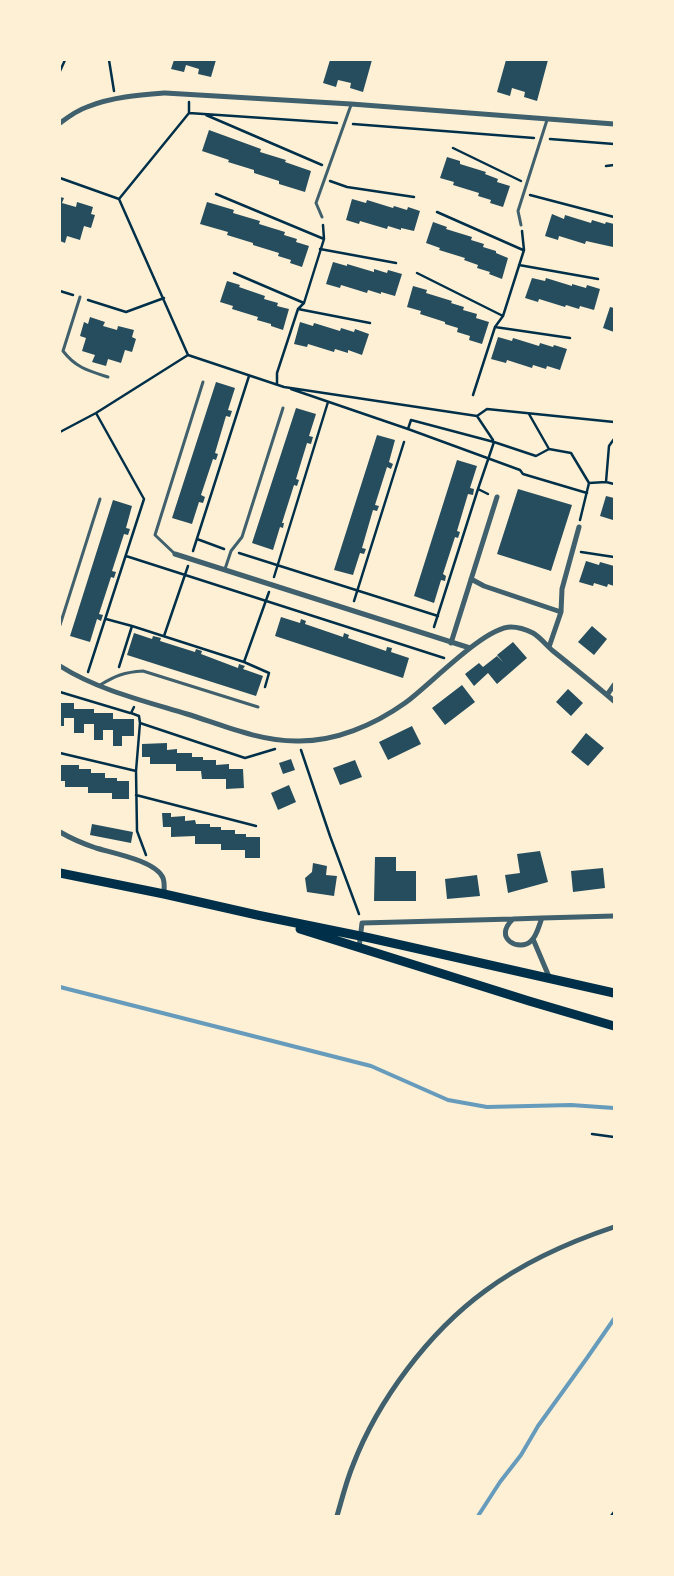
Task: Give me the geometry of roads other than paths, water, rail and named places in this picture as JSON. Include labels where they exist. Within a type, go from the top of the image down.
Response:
[{"type":"main road","points":[[60,874],[360,936],[614,993]]},
{"type":"main road","points":[[257,915],[614,1026]]},
{"type":"street","points":[[60,123],[86,107],[115,99],[142,95],[189,94],[614,124]]},
{"type":"street","points":[[451,642],[497,497]]},
{"type":"street","points":[[548,647],[561,612],[562,589],[579,527]]},
{"type":"street","points":[[175,554],[470,648]]},
{"type":"street","points":[[471,579],[484,586],[561,612]]},
{"type":"street","points":[[60,666],[74,676],[137,698],[258,736],[298,741],[325,738],[356,730],[377,720],[405,703],[488,635],[508,627],[513,627],[524,629],[534,634],[614,701]]},
{"type":"street","points":[[606,695],[614,685]]},
{"type":"street","points":[[60,832],[73,839],[97,848],[120,853],[150,866],[159,872],[164,879],[164,894]]},
{"type":"street","points":[[359,948],[362,923],[614,916]]},
{"type":"street","points":[[513,920],[508,925],[505,934],[507,939],[519,945],[529,943],[533,939],[542,918]]},
{"type":"street","points":[[533,939],[550,979]]},
{"type":"street","points":[[337,1516],[345,1486],[372,1425],[408,1369],[445,1327],[467,1305],[486,1290],[531,1262],[564,1246],[614,1227]]},
{"type":"lane","points":[[322,216],[316,203],[351,104]]},
{"type":"lane","points":[[521,225],[518,211],[547,120]]},
{"type":"lane","points":[[80,297],[63,351],[70,360],[83,369],[108,377]]},
{"type":"lane","points":[[175,554],[155,534],[202,382]]},
{"type":"lane","points":[[225,570],[231,551],[242,537],[283,408]]},
{"type":"lane","points":[[60,625],[100,499]]},
{"type":"lane","points":[[99,685],[116,675],[143,671],[258,707]]},
{"type":"waterway","points":[[60,987],[371,1066],[448,1100],[487,1107],[571,1105],[614,1108]]},
{"type":"waterway","points":[[478,1516],[500,1482],[521,1455],[538,1426],[614,1319]]}]
